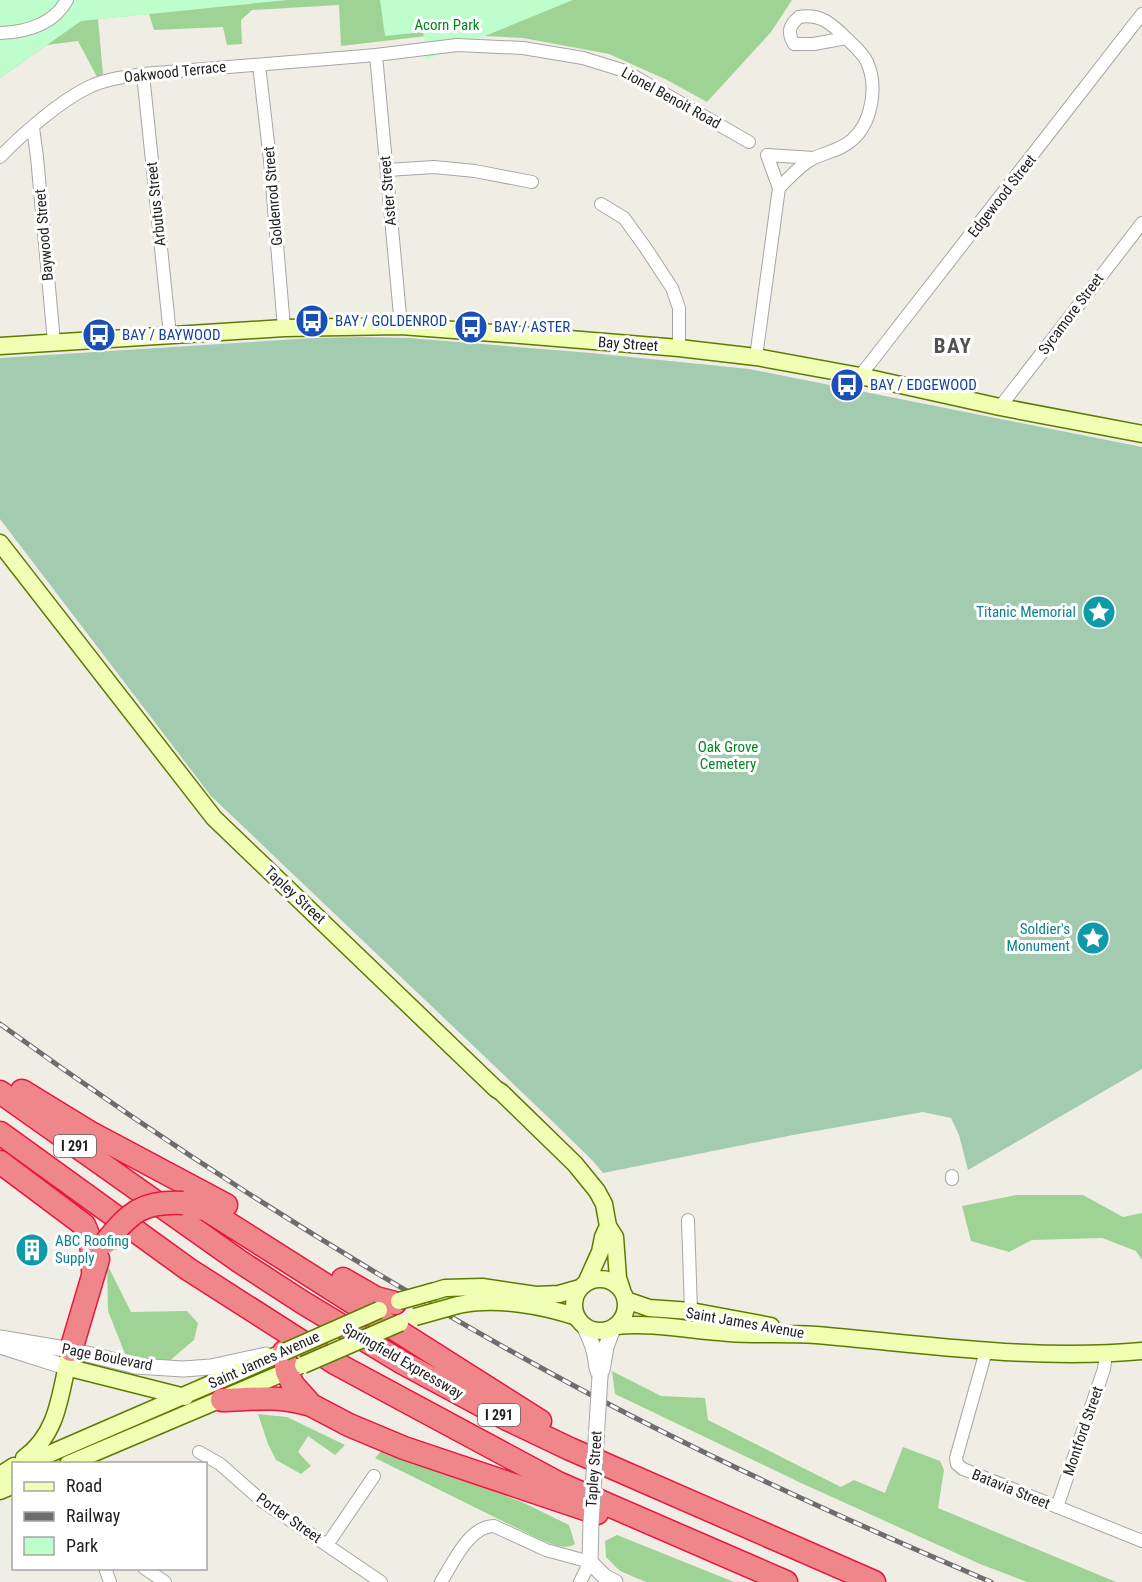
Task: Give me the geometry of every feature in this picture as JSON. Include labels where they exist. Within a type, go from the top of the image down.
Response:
[{"type":"highway","points":[[0,1077],[89,1132],[203,1191],[355,1287],[398,1311]]},
{"type":"highway","name":"Springfield Expressway","points":[[0,1092],[159,1205],[302,1302],[403,1363],[507,1419],[647,1484],[874,1582]]},
{"type":"highway","name":"Springfield Expressway","points":[[0,1133],[188,1269],[335,1363],[558,1483],[786,1582]]},
{"type":"highway","points":[[0,1162],[84,1225],[90,1237],[93,1272]]},
{"type":"highway","points":[[68,1358],[93,1272],[106,1242],[127,1216],[162,1203],[183,1203],[207,1210],[545,1424],[647,1484]]},
{"type":"highway","points":[[291,1363],[293,1385],[311,1405]]},
{"type":"highway","points":[[222,1400],[274,1397],[311,1405],[349,1425],[404,1448],[580,1508],[684,1538]]},
{"type":"main road","name":"Bay Street","points":[[0,346],[284,328],[400,326],[679,348],[756,357],[1142,434]]},
{"type":"main road","name":"Tapley Street","points":[[0,543],[214,818],[590,1180],[604,1204],[608,1226],[615,1237],[618,1278],[624,1295]]},
{"type":"main road","points":[[583,1286],[598,1279],[605,1279],[611,1281],[624,1295],[625,1314],[615,1327],[595,1331],[580,1322],[574,1302],[600,1252],[608,1226]]},
{"type":"main road","name":"Saint James Avenue","points":[[73,1462],[222,1400],[435,1291],[446,1288],[482,1287],[536,1295],[560,1294],[583,1286]]},
{"type":"main road","name":"Saint James Avenue","points":[[624,1295],[650,1308],[691,1311],[813,1335]]},
{"type":"main road","name":"Saint James Avenue","points":[[31,1462],[182,1397],[291,1363],[398,1311],[481,1303],[555,1310],[580,1322]]},
{"type":"main road","name":"Saint James Avenue","points":[[615,1327],[640,1324],[728,1333],[813,1335]]},
{"type":"main road","points":[[813,1335],[986,1351],[1106,1354],[1142,1351]]},
{"type":"main road","points":[[19,1462],[37,1449],[49,1430],[57,1408],[68,1358]]},
{"type":"main road","name":"Page Boulevard","points":[[68,1358],[182,1397],[222,1400]]},
{"type":"street","points":[[0,33],[21,32],[45,24],[62,10],[67,0]]},
{"type":"street","name":"Edgewood Street","points":[[860,376],[1142,14]]},
{"type":"street","points":[[778,188],[814,158],[836,150],[852,140],[862,129],[870,109],[872,83],[867,62],[846,38]]},
{"type":"street","name":"Lionel Benoit Road","points":[[376,55],[457,45],[523,48],[583,58],[625,71],[749,142]]},
{"type":"street","name":"Oakwood Terrace","points":[[0,157],[70,99],[108,80],[143,74],[376,55]]},
{"type":"street","name":"Aster Street","points":[[376,55],[400,326]]},
{"type":"street","name":"Goldenrod Street","points":[[259,64],[284,328]]},
{"type":"street","name":"Arbutus Street","points":[[143,74],[170,335]]},
{"type":"street","name":"Baywood Street","points":[[33,128],[54,342]]},
{"type":"street","points":[[756,357],[778,188],[766,155],[814,158]]},
{"type":"street","points":[[387,170],[434,167],[475,171],[532,182]]},
{"type":"street","points":[[601,204],[624,218],[672,288],[679,308],[679,348]]},
{"type":"street","name":"Sycamore Street","points":[[1000,407],[1142,223]]},
{"type":"street","points":[[688,1220],[691,1311]]},
{"type":"street","name":"Tapley Street","points":[[580,1322],[592,1342],[595,1367],[600,1376]]},
{"type":"street","name":"Tapley Street","points":[[590,1562],[600,1376],[606,1347],[615,1327]]},
{"type":"street","name":"Page Boulevard","points":[[0,1338],[68,1358]]},
{"type":"street","name":"Page Boulevard","points":[[0,1346],[68,1358],[183,1369],[291,1363]]},
{"type":"street","name":"Batavia Street","points":[[986,1351],[956,1458],[957,1464],[963,1469],[1142,1540]]},
{"type":"street","name":"Montford Street","points":[[1057,1507],[1104,1369],[1106,1354]]},
{"type":"street","name":"Porter Street","points":[[199,1452],[220,1464],[262,1501],[381,1582]]},
{"type":"street","points":[[327,1545],[374,1476]]},
{"type":"street","points":[[441,1582],[469,1540],[485,1526],[494,1526],[546,1550],[590,1562],[605,1577],[615,1582]]},
{"type":"street","points":[[580,1582],[590,1562]]},
{"type":"street","points":[[146,1570],[165,1582]]},
{"type":"green space","points":[[0,0],[792,0],[771,32],[707,102],[667,80],[609,54],[523,38],[444,34],[341,46],[339,5],[252,10],[241,20],[242,44],[227,45],[223,27],[154,30],[149,14],[98,19],[103,74],[97,77],[78,41],[47,45],[0,78]]},
{"type":"green space","points":[[0,0],[287,0],[81,21],[0,78]]},
{"type":"green space","name":"Acorn Park","points":[[380,0],[573,0],[426,60],[423,32],[385,36]]},
{"type":"green space","name":"Oak Grove Cemetery","points":[[313,338],[409,338],[591,353],[749,369],[1142,447],[1142,1069],[968,1170],[959,1135],[951,1118],[923,1112],[603,1173],[549,1118],[211,796],[0,519],[0,358]]},
{"type":"green space","points":[[1016,1195],[1083,1195],[1123,1217],[1142,1213],[1142,1260],[1136,1251],[1102,1238],[1032,1240],[1009,1252],[971,1241],[962,1206]]},
{"type":"green space","points":[[107,1264],[131,1312],[187,1311],[198,1323],[194,1340],[167,1363],[125,1354],[108,1311]]},
{"type":"green space","points":[[612,1371],[661,1396],[705,1398],[708,1420],[841,1487],[854,1480],[885,1493],[903,1447],[940,1461],[944,1470],[938,1508],[1116,1582],[1027,1582],[980,1564],[801,1483],[615,1394]]},
{"type":"green space","points":[[258,1414],[287,1417],[345,1445],[335,1455],[308,1436],[298,1452],[311,1466],[301,1474],[276,1460]]},
{"type":"green space","points":[[384,1448],[524,1503],[569,1525],[575,1544],[562,1547],[539,1539],[375,1458]]},
{"type":"green space","points":[[617,1535],[734,1582],[646,1582],[620,1571],[606,1557],[605,1541]]},
{"type":"railway","points":[[0,1024],[135,1119],[273,1209],[484,1336],[663,1432],[826,1509],[991,1582]]},
{"type":"place","name":"BAY / GOLDENROD","points":[[312,321]]},
{"type":"place","name":"BAY / ASTER","points":[[471,327]]},
{"type":"place","name":"BAY / BAYWOOD","points":[[99,335]]},
{"type":"place","name":"BAY / EDGEWOOD","points":[[847,385]]},
{"type":"place","name":"Titanic Memorial","points":[[1099,612]]},
{"type":"place","name":"Soldier's Monument","points":[[1093,938]]},
{"type":"place","name":"ABC Roofing Supply","points":[[32,1250]]},
{"type":"district","name":"BAY","points":[[953,346]]}]
